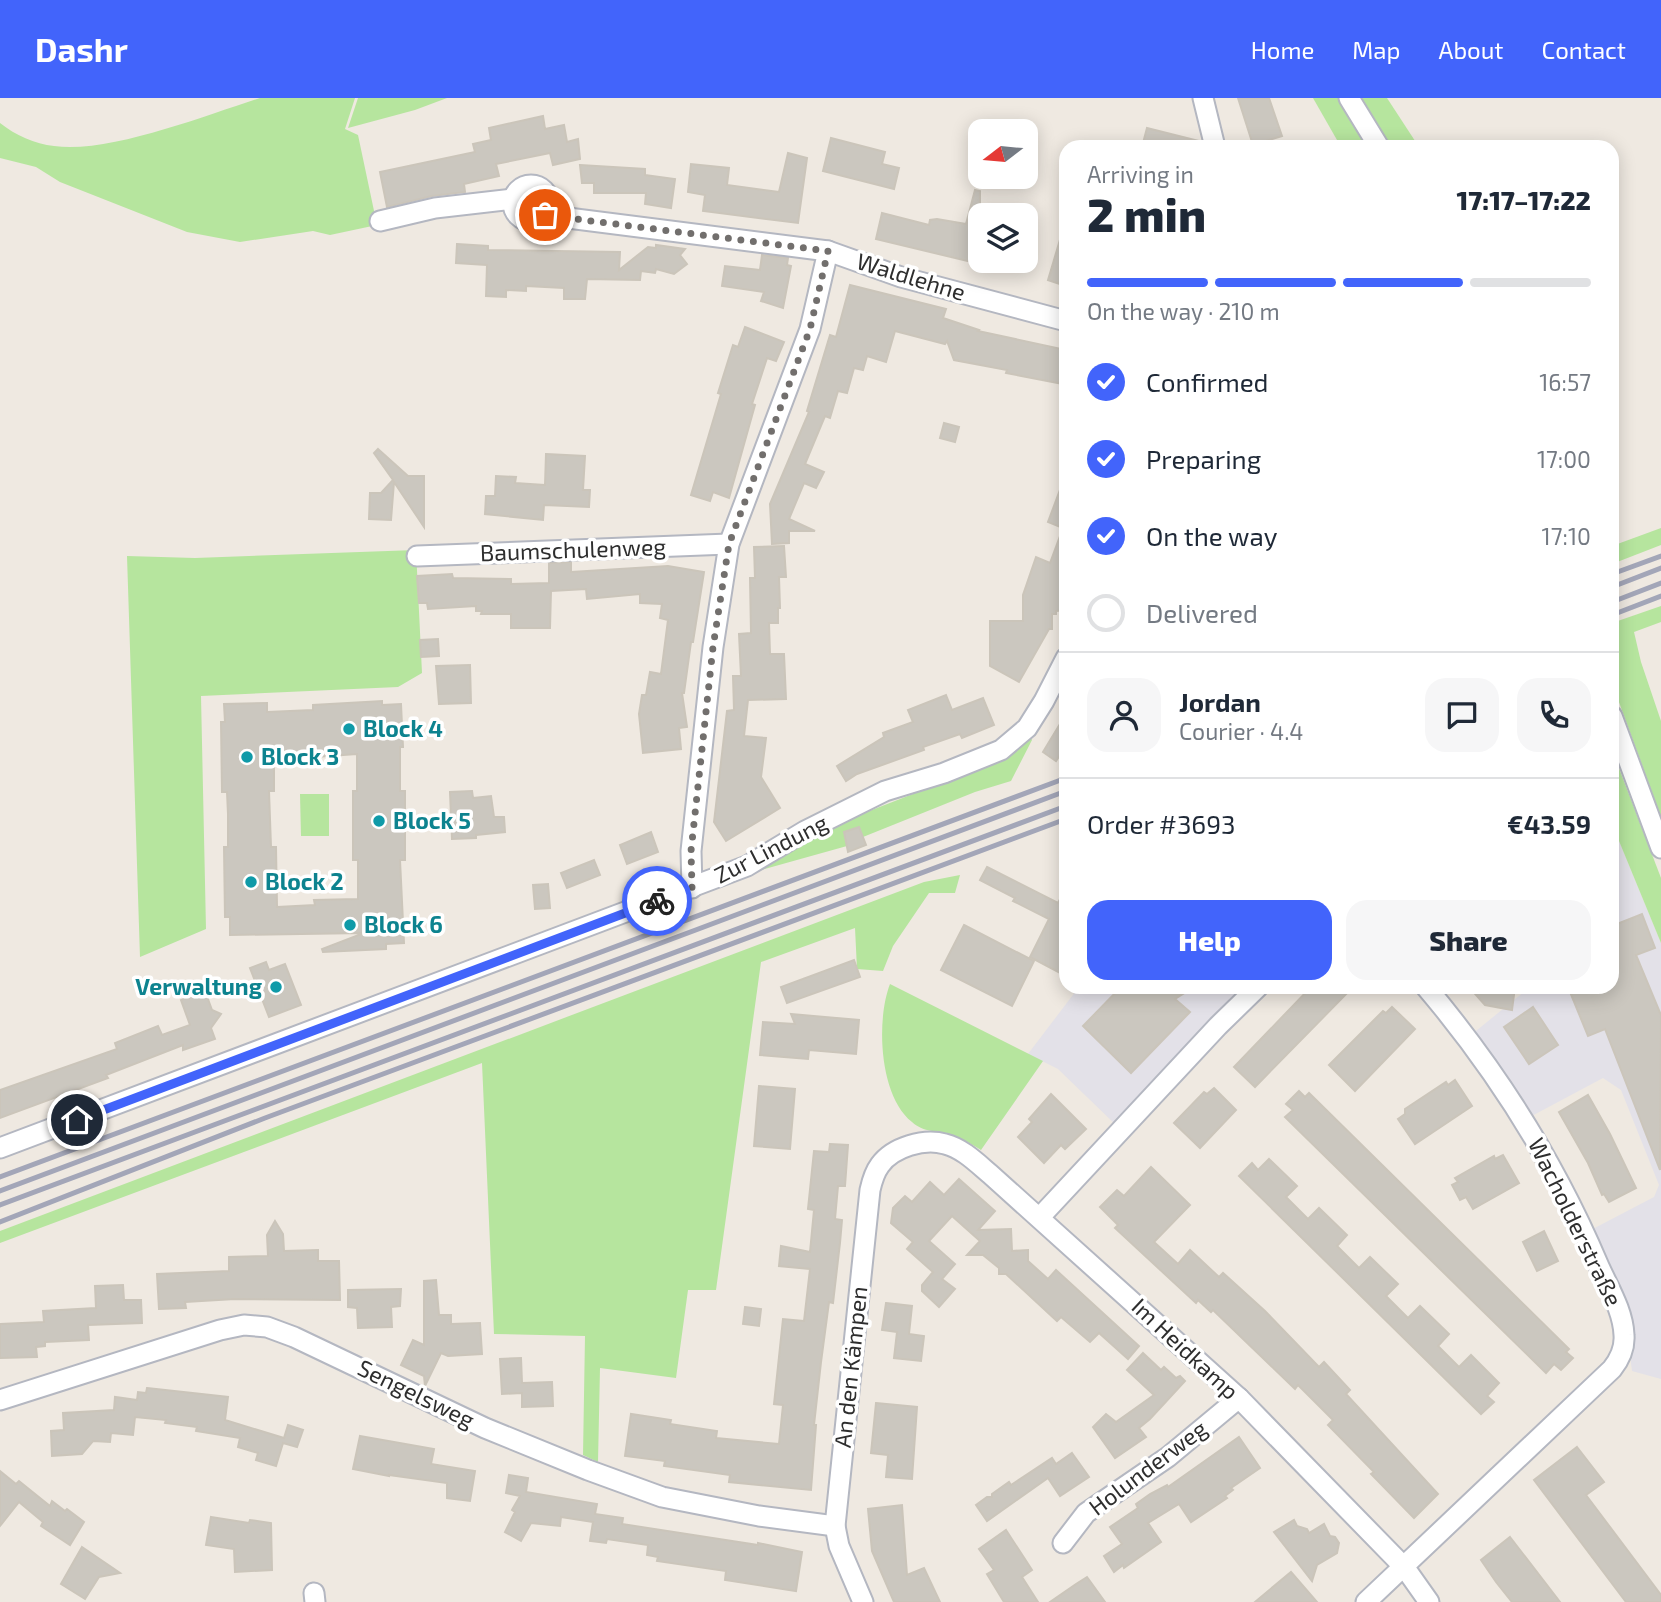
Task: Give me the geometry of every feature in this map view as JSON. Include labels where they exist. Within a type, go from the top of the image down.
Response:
[{"type":"street","points":[[1203,98],[1213,140]]},
{"type":"street","points":[[1349,98],[1375,140]]},
{"type":"street","points":[[380,221],[435,208],[513,199],[519,188],[530,184],[546,192],[549,198],[548,210]]},
{"type":"street","name":"Waldlehne","points":[[513,199],[517,216],[528,221],[540,219],[548,210],[568,218],[828,251],[901,277],[1059,319]]},
{"type":"street","points":[[692,888],[691,851],[713,647],[729,544],[810,329],[828,251]]},
{"type":"street","name":"Baumschulenweg","points":[[417,556],[729,544]]},
{"type":"street","name":"Zur Lindung","points":[[0,1148],[747,866],[805,831],[885,791],[944,773],[1001,750],[1027,728],[1059,672]]},
{"type":"street","points":[[1619,735],[1661,848]]},
{"type":"street","points":[[1040,1217],[1251,994]]},
{"type":"street","name":"Wacholderstraße","points":[[1366,1602],[1405,1568],[1612,1369],[1624,1346],[1625,1336],[1618,1310],[1585,1233],[1526,1121],[1432,994]]},
{"type":"street","name":"Im Heidkamp","points":[[910,1146],[933,1142],[947,1144],[970,1157],[1040,1217],[1239,1398],[1405,1568],[1429,1602]]},
{"type":"street","name":"An den Kämpen","points":[[863,1602],[839,1546],[835,1526],[870,1191],[879,1165],[897,1151],[910,1146]]},
{"type":"street","name":"Sengelsweg","points":[[0,1400],[220,1330],[244,1325],[267,1327],[362,1368],[485,1428],[662,1497],[759,1516],[835,1526]]},
{"type":"street","name":"Holunderweg","points":[[1063,1543],[1086,1513],[1168,1457],[1239,1398]]},
{"type":"shaded area","points":[[1619,841],[1661,943],[1661,1379],[1632,1371],[1626,1323],[1587,1232],[1654,1197],[1659,1185],[1621,1090],[1603,1078],[1528,1118],[1471,1035],[1521,994],[1619,994]]},
{"type":"shaded area","points":[[1074,994],[1246,994],[1116,1125],[1058,1069],[1028,1054]]},
{"type":"green space","points":[[260,98],[355,98],[345,129],[358,135],[377,225],[330,235],[313,231],[240,242],[187,232],[60,182],[36,167],[0,158],[0,123],[19,135],[40,143],[76,147],[129,139]]},
{"type":"green space","points":[[358,98],[447,98],[415,110],[348,128]]},
{"type":"green space","points":[[1313,98],[1339,98],[1366,140],[1337,140]]},
{"type":"green space","points":[[1362,98],[1387,98],[1414,140],[1387,140]]},
{"type":"green space","points":[[1661,528],[1661,545],[1619,561],[1619,543]]},
{"type":"green space","points":[[416,550],[422,673],[398,687],[201,696],[206,929],[140,957],[127,556],[195,558]]},
{"type":"green space","points":[[1661,606],[1661,622],[1634,632],[1661,721],[1661,817],[1619,702],[1619,621]]},
{"type":"green space","points":[[1029,733],[1032,740],[1011,781],[975,792],[847,846],[747,874],[854,817],[1005,758]]},
{"type":"green space","points":[[1619,768],[1661,878],[1661,943],[1619,841]]},
{"type":"green space","points":[[300,794],[329,794],[329,836],[301,836]]},
{"type":"green space","points":[[960,875],[955,893],[929,893],[893,946],[883,971],[857,969],[855,928],[761,962],[716,1290],[688,1290],[676,1378],[600,1368],[598,1462],[583,1455],[585,1336],[494,1334],[482,1063],[0,1243],[0,1231],[924,882]]},
{"type":"green space","points":[[890,984],[1043,1061],[981,1150],[952,1135],[921,1128],[901,1110],[893,1095],[883,1057],[883,1017]]},
{"type":"building","points":[[1238,98],[1269,98],[1282,136],[1269,140],[1251,140]]},
{"type":"building","points":[[543,116],[545,129],[564,125],[567,142],[578,139],[580,159],[553,165],[550,153],[496,164],[499,176],[464,184],[465,192],[432,196],[387,207],[380,172],[475,152],[473,144],[491,140],[489,128]]},
{"type":"building","points":[[1147,128],[1195,140],[1144,140]]},
{"type":"building","points":[[831,138],[885,152],[882,164],[899,168],[894,189],[823,171]]},
{"type":"building","points":[[788,153],[807,158],[798,223],[703,211],[705,195],[688,192],[691,164],[729,168],[727,185],[779,192]]},
{"type":"building","points":[[580,165],[645,169],[645,175],[675,179],[671,208],[645,204],[646,193],[594,193],[594,183],[582,183]]},
{"type":"building","points":[[975,190],[980,191],[980,203],[972,203]]},
{"type":"building","points":[[882,213],[929,225],[930,220],[937,219],[966,224],[968,216],[968,261],[876,239]]},
{"type":"building","points":[[1059,243],[1059,284],[1048,280]]},
{"type":"building","points":[[457,244],[488,246],[488,250],[620,252],[619,270],[648,247],[656,248],[656,245],[685,249],[680,255],[687,264],[674,274],[656,269],[655,273],[641,271],[640,280],[587,279],[585,299],[564,299],[564,288],[526,286],[526,291],[506,290],[506,297],[486,296],[487,265],[456,263]]},
{"type":"building","points":[[762,255],[788,258],[787,265],[791,266],[783,308],[761,301],[764,292],[722,286],[725,266],[760,270]]},
{"type":"building","points":[[850,285],[946,309],[943,318],[978,331],[1059,348],[1059,383],[954,360],[947,341],[945,344],[895,331],[886,362],[867,356],[863,370],[854,368],[847,393],[838,391],[830,418],[825,416],[805,464],[824,472],[816,488],[804,483],[789,519],[815,531],[789,531],[789,543],[772,544],[770,504],[809,412],[807,411],[830,335],[836,337]]},
{"type":"building","points":[[745,327],[784,342],[776,361],[767,358],[752,404],[755,405],[729,498],[713,492],[710,501],[691,495],[733,345],[738,347]]},
{"type":"building","points":[[944,423],[959,427],[955,442],[940,438]]},
{"type":"building","points":[[378,449],[408,476],[424,476],[424,527],[394,482],[391,520],[369,519],[370,493],[381,493],[393,480],[374,453]]},
{"type":"building","points":[[546,454],[585,456],[583,490],[590,490],[589,507],[544,505],[543,520],[485,514],[486,496],[495,496],[496,476],[516,477],[515,483],[545,485]]},
{"type":"building","points":[[1059,492],[1059,526],[1048,522]]},
{"type":"building","points":[[1059,539],[1059,611],[1052,614],[1052,629],[1049,629],[1019,682],[990,666],[990,621],[1023,621],[1023,595],[1036,557],[1050,563]]},
{"type":"building","points":[[784,546],[786,577],[779,577],[778,623],[769,623],[770,654],[784,654],[786,699],[748,700],[744,736],[766,738],[761,777],[780,808],[726,841],[714,822],[727,711],[734,710],[733,676],[741,676],[739,634],[751,633],[750,578],[755,578],[754,547]]},
{"type":"building","points":[[571,562],[571,572],[668,566],[704,572],[682,693],[687,727],[679,728],[681,749],[643,753],[639,714],[650,672],[661,674],[668,620],[660,618],[662,604],[640,603],[640,594],[587,599],[586,589],[551,591],[550,628],[511,628],[511,614],[481,614],[482,611],[476,611],[476,606],[428,609],[427,603],[419,603],[417,576],[452,574],[453,578],[511,579],[511,584],[549,583],[549,563]]},
{"type":"building","points":[[438,639],[439,656],[421,657],[420,640]]},
{"type":"building","points":[[470,665],[471,703],[439,704],[436,666]]},
{"type":"building","points":[[946,695],[952,710],[983,698],[994,725],[962,738],[960,734],[923,747],[924,750],[857,774],[846,781],[837,766],[884,737],[883,733],[913,722],[908,710]]},
{"type":"building","points":[[382,701],[382,705],[401,704],[403,747],[400,747],[400,791],[405,791],[405,860],[400,860],[404,943],[386,944],[386,949],[323,952],[322,949],[364,933],[230,935],[230,917],[225,917],[224,847],[228,847],[228,814],[227,792],[222,792],[221,722],[225,722],[224,704],[267,703],[267,712],[313,710],[313,705]],"holes":[[[316,752],[316,757],[357,754],[357,791],[353,791],[353,860],[358,860],[358,899],[314,900],[315,905],[277,907],[276,847],[271,847],[269,791],[274,791],[274,754]]]},
{"type":"building","points":[[1059,726],[1059,756],[1056,761],[1043,752]]},
{"type":"building","points":[[472,791],[473,798],[491,796],[494,817],[504,817],[505,832],[476,835],[476,838],[452,839],[450,792]]},
{"type":"building","points":[[859,827],[866,845],[848,852],[844,832]]},
{"type":"building","points":[[651,832],[658,852],[627,864],[620,845]]},
{"type":"building","points":[[594,860],[600,875],[567,888],[561,873]]},
{"type":"building","points":[[987,867],[1058,903],[1059,901],[1059,972],[1030,957],[1049,919],[980,880]]},
{"type":"building","points":[[548,884],[550,908],[535,909],[533,885]]},
{"type":"building","points":[[1642,914],[1655,948],[1636,955],[1661,1015],[1660,1170],[1605,1029],[1588,1036],[1571,994],[1619,994],[1619,923]]},
{"type":"building","points":[[964,925],[1034,961],[1012,1006],[941,970]]},
{"type":"building","points":[[854,960],[860,977],[787,1003],[781,987]]},
{"type":"building","name":"Verwaltung","points":[[266,962],[269,970],[285,964],[301,1005],[269,1017],[250,968]]},
{"type":"building","points":[[205,991],[212,1010],[221,1014],[211,1028],[215,1039],[183,1050],[183,1045],[106,1075],[108,1078],[0,1118],[0,1090],[117,1049],[115,1043],[158,1026],[162,1035],[190,1025],[181,1000]]},
{"type":"building","points":[[1114,994],[1183,994],[1175,999],[1190,1012],[1131,1073],[1083,1026]]},
{"type":"building","points":[[1304,994],[1346,994],[1255,1087],[1234,1067]]},
{"type":"building","points":[[1475,994],[1514,994],[1512,1010],[1485,1005]]},
{"type":"building","points":[[1392,1007],[1415,1029],[1355,1091],[1329,1065],[1383,1011],[1386,1013]]},
{"type":"building","points":[[1533,1007],[1558,1045],[1529,1064],[1504,1027]]},
{"type":"building","points":[[791,1014],[859,1020],[856,1054],[809,1050],[808,1059],[760,1055],[763,1022],[795,1024]]},
{"type":"building","points":[[1455,1080],[1472,1106],[1415,1144],[1398,1119],[1405,1114],[1405,1109],[1446,1082],[1448,1085]]},
{"type":"building","points":[[759,1086],[795,1089],[790,1149],[754,1146]]},
{"type":"building","points":[[1214,1088],[1236,1110],[1200,1148],[1174,1123],[1204,1092],[1207,1094]]},
{"type":"building","points":[[1299,1091],[1305,1097],[1309,1093],[1569,1349],[1566,1352],[1573,1358],[1561,1370],[1554,1364],[1546,1373],[1285,1117],[1293,1110],[1286,1104]]},
{"type":"building","points":[[1051,1094],[1086,1129],[1065,1149],[1061,1145],[1044,1163],[1018,1137],[1032,1122],[1029,1119]]},
{"type":"building","points":[[1588,1095],[1636,1188],[1609,1202],[1604,1194],[1602,1195],[1588,1163],[1559,1112]]},
{"type":"building","points":[[830,1144],[848,1145],[845,1186],[838,1186],[835,1219],[842,1220],[840,1243],[833,1303],[829,1302],[821,1362],[811,1490],[729,1482],[730,1475],[664,1466],[665,1461],[625,1456],[631,1414],[671,1420],[670,1424],[717,1431],[716,1438],[779,1444],[783,1405],[774,1404],[783,1319],[804,1321],[810,1269],[779,1266],[781,1246],[810,1252],[814,1210],[808,1209],[814,1151],[829,1152]]},
{"type":"building","points":[[1503,1155],[1519,1183],[1473,1209],[1466,1197],[1460,1200],[1452,1185],[1458,1182],[1455,1178],[1494,1156],[1495,1159]]},
{"type":"building","points":[[1269,1159],[1297,1186],[1286,1197],[1308,1219],[1319,1208],[1347,1235],[1337,1246],[1359,1268],[1370,1257],[1398,1284],[1386,1296],[1408,1318],[1420,1306],[1449,1334],[1438,1346],[1459,1367],[1471,1355],[1499,1383],[1487,1396],[1494,1402],[1481,1414],[1239,1176],[1252,1163],[1258,1170]]},
{"type":"building","points":[[1151,1167],[1190,1205],[1154,1242],[1178,1264],[1190,1250],[1219,1277],[1223,1273],[1265,1311],[1319,1367],[1324,1362],[1350,1390],[1346,1394],[1438,1494],[1414,1518],[1328,1425],[1333,1420],[1298,1385],[1295,1389],[1213,1310],[1211,1312],[1198,1300],[1196,1303],[1115,1228],[1118,1225],[1100,1207],[1117,1190],[1124,1196]]},
{"type":"building","points":[[959,1179],[995,1211],[978,1230],[1011,1229],[1012,1251],[1028,1250],[1028,1261],[1048,1279],[1056,1270],[1139,1346],[1128,1359],[1099,1333],[1090,1342],[1061,1317],[1057,1321],[1006,1274],[999,1274],[999,1268],[983,1255],[967,1255],[980,1241],[952,1216],[929,1241],[955,1264],[942,1279],[955,1289],[939,1307],[922,1291],[922,1285],[933,1272],[907,1249],[913,1242],[891,1223],[893,1208],[905,1196],[912,1202],[930,1182],[944,1195]]},
{"type":"building","points":[[275,1221],[283,1234],[284,1251],[318,1250],[318,1261],[339,1261],[340,1300],[235,1299],[185,1302],[186,1308],[159,1309],[157,1274],[229,1271],[229,1257],[268,1256],[267,1235]]},
{"type":"building","points":[[1544,1231],[1558,1261],[1537,1271],[1523,1242]]},
{"type":"building","points":[[436,1280],[439,1315],[451,1315],[451,1324],[480,1323],[482,1354],[448,1356],[441,1353],[425,1386],[424,1376],[401,1365],[413,1340],[424,1345],[424,1281]]},
{"type":"building","points":[[123,1285],[124,1300],[141,1300],[142,1323],[88,1325],[89,1340],[45,1342],[45,1346],[36,1347],[37,1357],[0,1358],[0,1324],[44,1322],[43,1311],[96,1308],[95,1286]]},
{"type":"building","points":[[401,1289],[400,1306],[391,1307],[392,1327],[358,1328],[357,1308],[348,1307],[348,1290]]},
{"type":"building","points":[[886,1303],[912,1306],[909,1334],[924,1336],[921,1361],[894,1358],[897,1332],[882,1330]]},
{"type":"building","points":[[745,1307],[761,1309],[759,1326],[743,1324]]},
{"type":"building","points":[[1143,1353],[1161,1370],[1164,1367],[1176,1378],[1180,1376],[1185,1381],[1139,1428],[1146,1437],[1115,1458],[1093,1427],[1106,1414],[1116,1422],[1154,1395],[1127,1370]]},
{"type":"building","points":[[521,1358],[522,1383],[552,1382],[553,1406],[522,1407],[522,1393],[502,1394],[500,1359]]},
{"type":"building","points":[[147,1388],[228,1397],[225,1420],[284,1438],[288,1425],[303,1430],[297,1447],[283,1443],[276,1466],[256,1460],[258,1453],[238,1447],[240,1438],[196,1431],[197,1427],[165,1423],[166,1420],[135,1417],[133,1435],[111,1433],[110,1442],[93,1441],[82,1454],[52,1456],[51,1431],[64,1430],[63,1413],[114,1410],[115,1397],[137,1400],[138,1392],[146,1393]]},
{"type":"building","points":[[876,1403],[917,1407],[912,1479],[886,1477],[888,1455],[871,1453]]},
{"type":"building","points":[[360,1436],[434,1449],[431,1464],[475,1471],[470,1501],[447,1498],[447,1483],[353,1469]]},
{"type":"building","points":[[1239,1437],[1260,1468],[1231,1488],[1233,1490],[1225,1496],[1227,1498],[1191,1522],[1179,1504],[1148,1523],[1161,1542],[1114,1572],[1104,1556],[1122,1544],[1110,1527],[1138,1508],[1136,1504],[1150,1494],[1167,1485],[1168,1487]]},
{"type":"building","points":[[1577,1447],[1604,1482],[1586,1495],[1661,1595],[1661,1602],[1626,1602],[1534,1480]]},
{"type":"building","points":[[1072,1453],[1089,1477],[1060,1496],[1048,1478],[987,1521],[976,1505],[987,1497],[992,1497],[992,1494],[1009,1482],[1011,1485],[1052,1458],[1056,1464]]},
{"type":"building","points":[[0,1471],[16,1484],[19,1481],[50,1506],[52,1501],[84,1522],[70,1545],[41,1526],[43,1522],[19,1502],[0,1526]]},
{"type":"building","points":[[509,1475],[528,1478],[526,1492],[597,1504],[595,1514],[623,1518],[622,1524],[758,1543],[802,1552],[796,1591],[725,1580],[726,1571],[657,1561],[658,1557],[647,1555],[648,1545],[607,1539],[606,1543],[590,1541],[593,1522],[561,1517],[560,1526],[531,1523],[521,1541],[505,1532],[520,1496],[506,1493]]},
{"type":"building","points":[[902,1505],[907,1575],[924,1568],[940,1602],[894,1602],[872,1551],[868,1509]]},
{"type":"building","points":[[211,1517],[249,1523],[250,1520],[271,1523],[272,1570],[235,1572],[234,1549],[206,1545]]},
{"type":"building","points":[[1294,1520],[1297,1526],[1307,1529],[1309,1533],[1324,1524],[1330,1536],[1335,1537],[1339,1543],[1337,1553],[1317,1565],[1312,1581],[1274,1532]]},
{"type":"building","points":[[1006,1530],[1032,1570],[1022,1577],[1038,1602],[1004,1602],[987,1574],[994,1570],[979,1549]]},
{"type":"building","points":[[1510,1537],[1560,1602],[1512,1602],[1496,1582],[1481,1560]]},
{"type":"building","points":[[82,1547],[120,1573],[99,1577],[85,1599],[61,1584]]},
{"type":"building","points":[[1291,1572],[1317,1602],[1255,1602],[1274,1586]]},
{"type":"building","points":[[1087,1577],[1105,1602],[1050,1602],[1076,1584]]},
{"type":"railway","points":[[1619,571],[1661,556]]},
{"type":"railway","points":[[1619,584],[1661,568]]},
{"type":"railway","points":[[1619,599],[1661,583]]},
{"type":"railway","points":[[1619,612],[1661,596]]},
{"type":"railway","points":[[0,1177],[1059,781]]},
{"type":"railway","points":[[0,1191],[1059,794]]},
{"type":"railway","points":[[0,1205],[1059,809]]},
{"type":"railway","points":[[0,1222],[265,1118],[1059,822]]},
{"type":"way so far","points":[[545,215],[548,210],[568,218],[828,251],[810,329],[729,544],[713,647],[691,851],[692,888],[657,901]]},
{"type":"place","name":"Block 4","points":[[349,729]]},
{"type":"place","name":"Block 3","points":[[247,757]]},
{"type":"place","name":"Block 5","points":[[379,821]]},
{"type":"place","name":"Block 2","points":[[251,882]]},
{"type":"place","name":"Block 6","points":[[350,925]]},
{"type":"place","name":"Verwaltung","points":[[276,987]]},
{"type":"route","points":[[77,1120],[657,901]]}]
